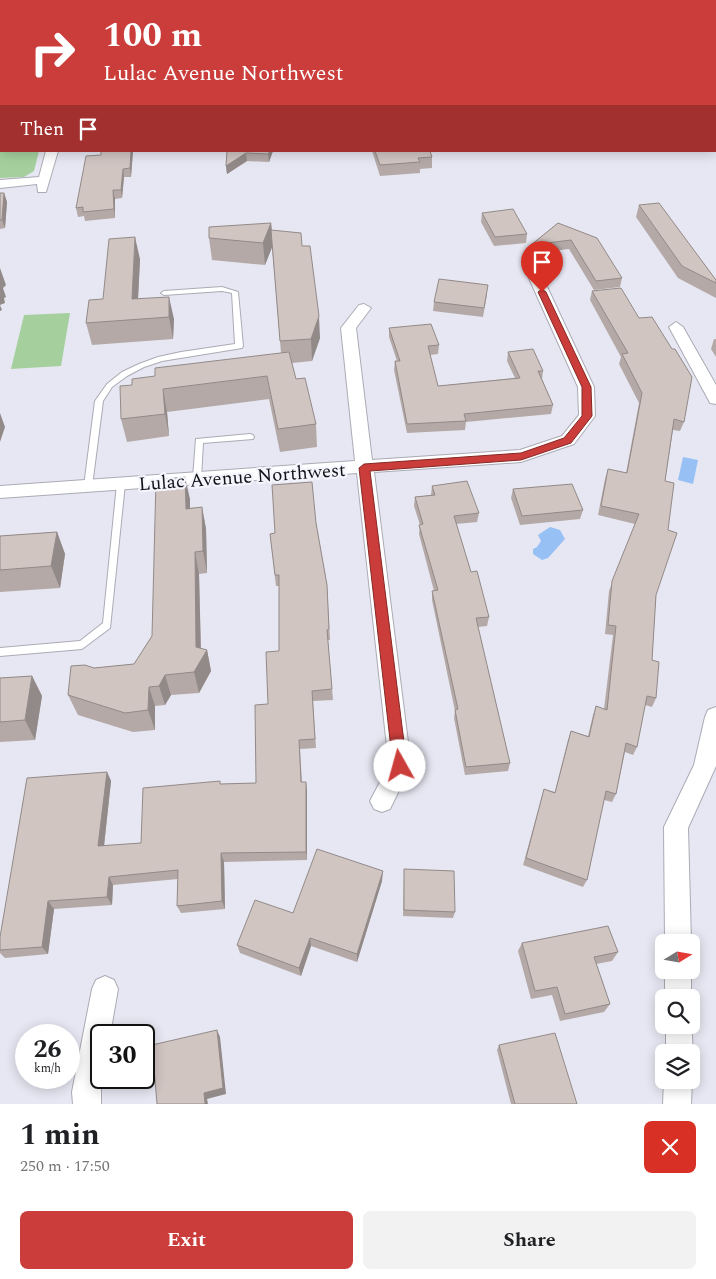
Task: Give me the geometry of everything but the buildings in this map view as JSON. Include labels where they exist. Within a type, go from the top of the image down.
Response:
[{"type":"street","points":[[0,184],[43,185],[52,152]]},
{"type":"street","name":"Lulac Avenue Northwest","points":[[0,492],[521,456],[568,440],[587,416],[586,387],[535,276]]},
{"type":"street","points":[[364,308],[348,328],[400,766],[382,801]]},
{"type":"street","points":[[676,328],[716,399]]},
{"type":"street","points":[[678,934],[676,827],[705,766],[716,717]]},
{"type":"street","points":[[87,1104],[86,1092],[105,990]]},
{"type":"street","points":[[677,1104],[678,1089]]},
{"type":"lane","points":[[88,486],[99,401],[104,391],[113,382],[137,367],[155,360],[239,346],[235,292],[222,289],[164,293]]},
{"type":"lane","points":[[198,478],[198,440],[250,437]]},
{"type":"lane","points":[[0,652],[82,645],[107,625],[121,484]]},
{"type":"green space","points":[[0,152],[39,152],[34,171],[24,177],[0,178]]},
{"type":"green space","points":[[70,313],[61,366],[11,369],[24,315]]},
{"type":"water","points":[[683,457],[698,460],[693,484],[678,480]]},
{"type":"water","points":[[550,527],[560,530],[565,539],[548,558],[542,560],[533,554],[533,549],[541,541],[538,535]]},
{"type":"route","points":[[400,766],[364,468],[521,456],[568,440],[587,416],[586,387],[542,292]]}]
